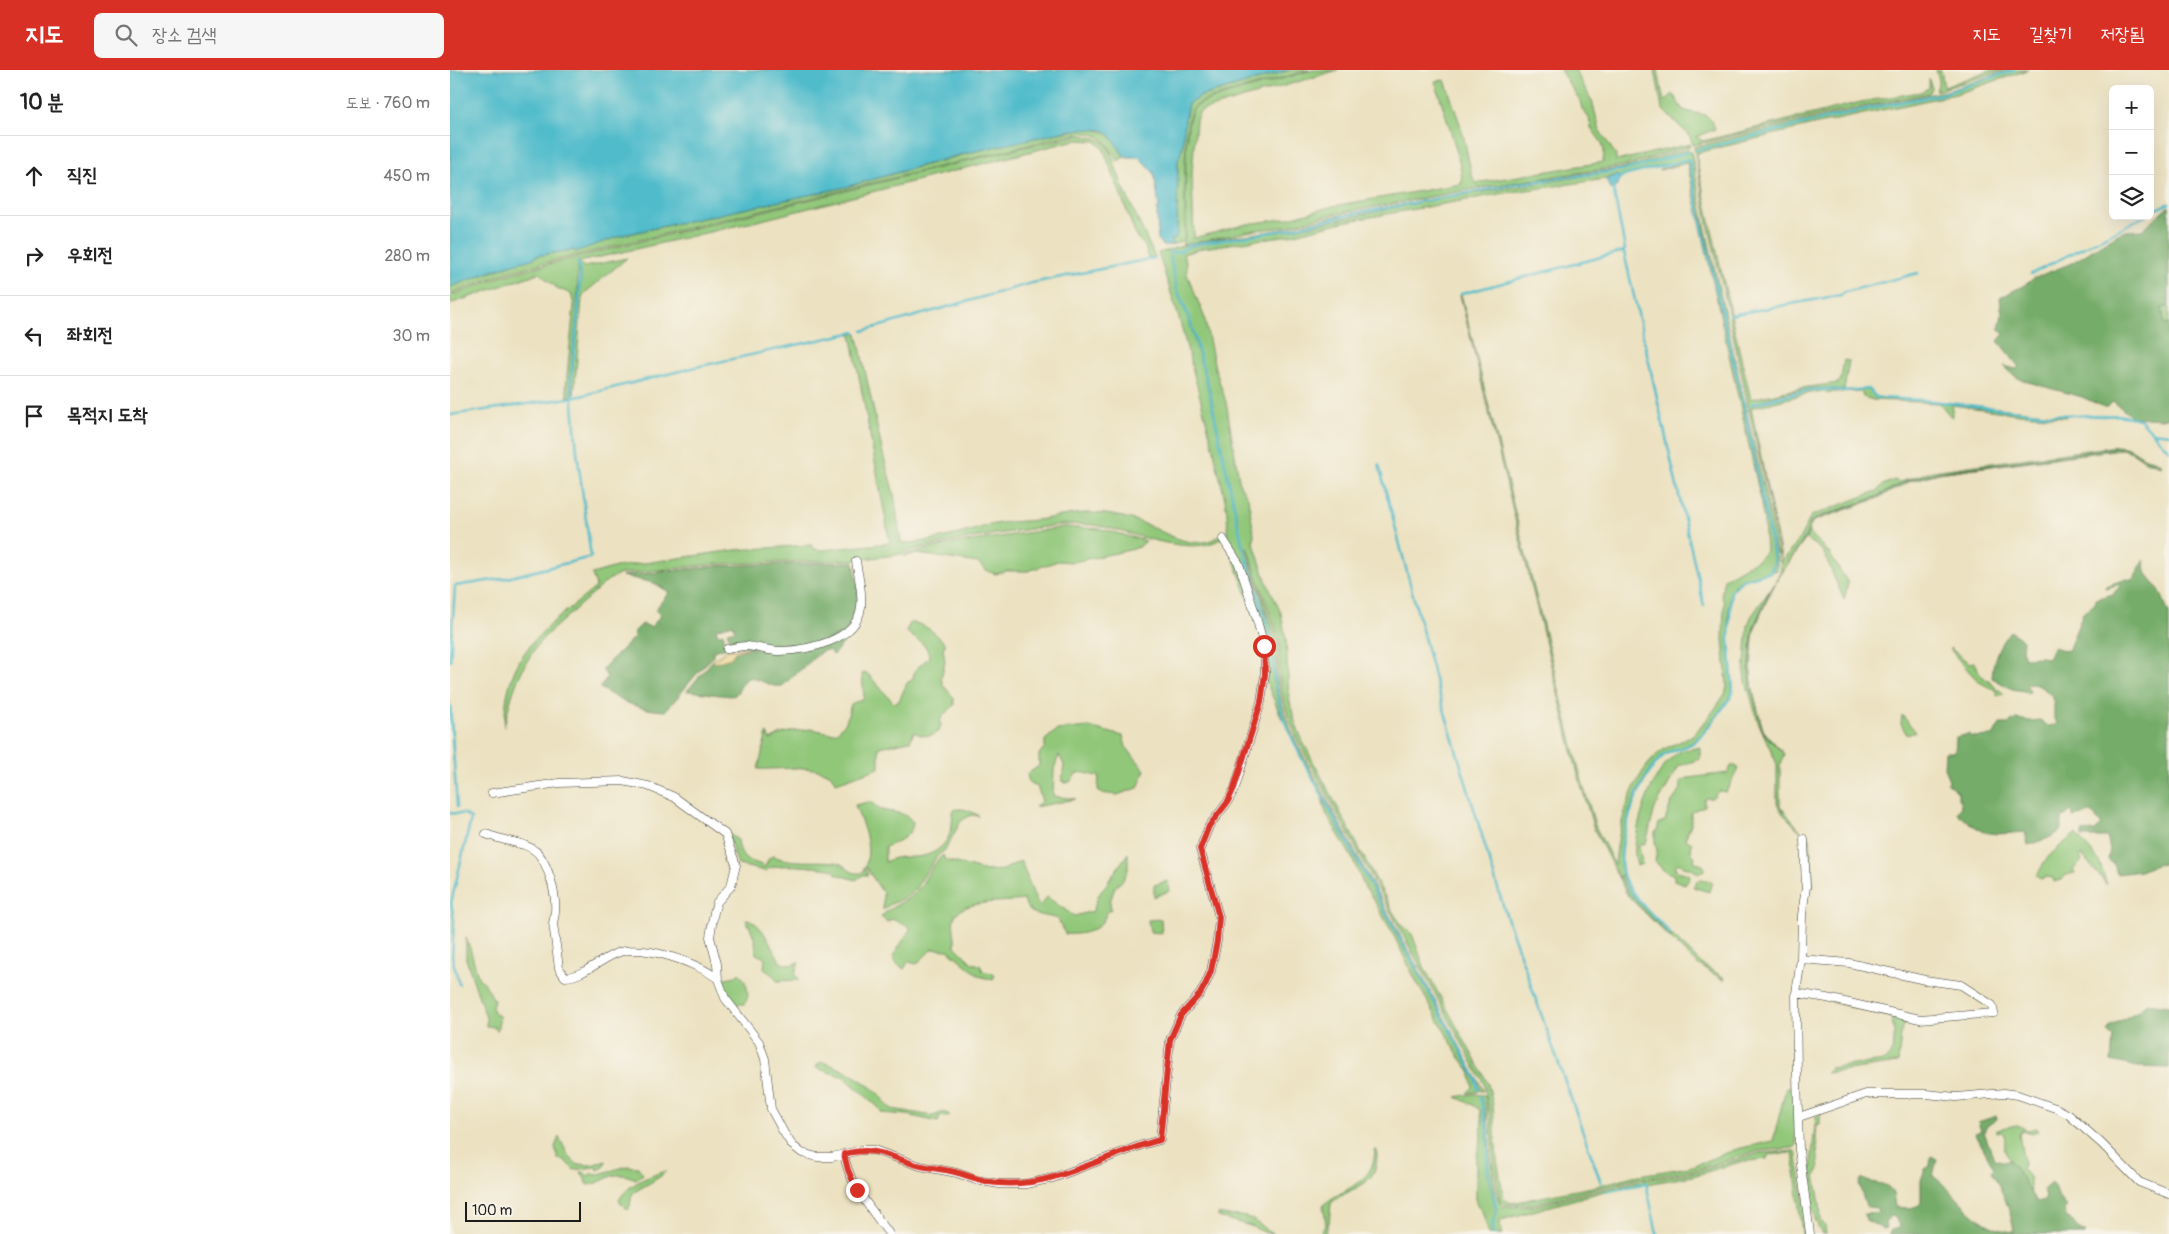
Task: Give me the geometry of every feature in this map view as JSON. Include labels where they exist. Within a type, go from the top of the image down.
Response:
[{"type":"street","points":[[492,793],[559,783],[623,781],[648,786],[674,797],[725,834],[736,865],[735,876],[731,886],[717,902],[710,937],[717,964],[718,979],[726,998],[759,1042],[765,1059],[771,1108],[784,1133],[802,1153],[817,1157],[832,1157],[861,1150],[874,1150],[920,1166],[999,1184],[1026,1184],[1053,1178],[1160,1140],[1170,1040],[1181,1015],[1200,994],[1211,971],[1217,941],[1219,917],[1200,849],[1209,826],[1227,803],[1234,788],[1261,702],[1265,674],[1264,646],[1255,613],[1238,564],[1223,539]]},
{"type":"street","points":[[727,649],[745,646],[767,650],[792,650],[817,646],[842,635],[858,619],[862,605],[856,562]]},
{"type":"street","points":[[486,834],[521,843],[538,852],[543,858],[554,892],[555,916],[553,923],[559,968],[565,977],[571,977],[586,970],[618,952],[629,950],[671,956],[709,971],[718,979]]},
{"type":"street","points":[[1804,839],[1806,887],[1801,922],[1801,959],[1796,993],[1801,1168],[1810,1234]]},
{"type":"street","points":[[1796,993],[1827,998],[1920,1020],[1994,1013],[1995,1009],[1988,1002],[1961,985],[1925,980],[1849,963],[1801,959]]},
{"type":"street","points":[[1799,1117],[1866,1094],[1926,1094],[1956,1097],[2018,1095],[2058,1109],[2069,1116],[2102,1144],[2139,1182],[2169,1194]]},
{"type":"street","points":[[844,1154],[848,1170],[857,1190],[889,1234]]},
{"type":"green space","points":[[1290,70],[1309,70],[1208,99],[1193,108],[1189,119],[1185,152],[1184,240],[1172,245],[1172,239],[1176,238],[1177,232],[1178,159],[1183,146],[1182,137],[1188,104],[1196,98]]},
{"type":"green space","points":[[1313,70],[1338,70],[1200,111],[1196,120],[1192,175],[1194,238],[1247,224],[1289,218],[1333,206],[1461,184],[1460,165],[1435,81],[1445,80],[1463,133],[1472,176],[1476,183],[1603,162],[1604,151],[1602,143],[1591,128],[1589,118],[1582,109],[1580,101],[1560,70],[1575,70],[1592,101],[1600,131],[1616,155],[1616,161],[1690,144],[1690,146],[1622,166],[1479,188],[1330,215],[1283,227],[1256,230],[1182,245],[1186,234],[1187,134],[1193,109],[1208,100]]},
{"type":"green space","points":[[1655,70],[1658,70],[1664,102],[1673,94],[1682,109],[1702,114],[1712,122],[1715,129],[1696,137],[1703,141],[1861,102],[1920,92],[1929,88],[1929,79],[1932,88],[1929,93],[1799,120],[1693,145],[1689,135],[1662,109]]},
{"type":"green space","points":[[1936,70],[1941,70],[1944,87],[1990,70],[2003,70],[1936,91],[1939,80]]},
{"type":"green space","points":[[2008,70],[2028,70],[1956,94],[1813,125],[1697,153],[1697,163],[1731,314],[1729,314],[1708,224],[1694,147],[1799,122],[1950,90]]},
{"type":"green space","points":[[1082,129],[1105,132],[1112,138],[1125,157],[1117,161],[1107,144],[1096,135],[1081,134],[1061,137],[508,272],[450,294],[450,287],[535,256],[583,248],[623,235],[846,187],[1009,142]]},
{"type":"green space","points":[[1079,135],[1096,138],[1104,142],[1109,148],[1122,185],[1155,257],[1148,258],[1145,246],[1137,238],[1103,148],[1095,141],[1076,140],[762,220],[579,262],[584,267],[627,258],[586,292],[582,298],[574,396],[572,379],[581,277],[578,262],[577,312],[570,379],[571,396],[568,397],[566,386],[574,305],[571,294],[557,288],[539,273],[450,304],[450,296],[508,274]]},
{"type":"green space","points":[[1688,149],[1691,151],[1705,225],[1774,535],[1777,570],[1771,572],[1775,562],[1774,550],[1689,159],[1619,177],[1613,176],[1606,179],[1499,194],[1343,222],[1290,235],[1203,248],[1183,254],[1186,261],[1187,274],[1204,316],[1215,368],[1226,402],[1240,485],[1248,498],[1254,534],[1253,541],[1266,580],[1281,613],[1286,639],[1289,698],[1295,722],[1303,742],[1393,912],[1403,927],[1412,934],[1425,969],[1488,1083],[1493,1105],[1497,1160],[1504,1199],[1511,1203],[1597,1186],[1633,1176],[1689,1167],[1737,1149],[1773,1141],[1786,1088],[1795,1085],[1796,1146],[1793,1148],[1758,1151],[1691,1171],[1637,1179],[1533,1204],[1504,1205],[1500,1201],[1494,1168],[1490,1116],[1484,1084],[1298,741],[1281,691],[1279,669],[1280,642],[1246,547],[1278,643],[1277,669],[1279,691],[1286,717],[1296,742],[1477,1078],[1301,755],[1283,718],[1275,678],[1274,644],[1259,590],[1239,530],[1241,543],[1273,644],[1273,678],[1282,719],[1266,681],[1266,646],[1226,539],[1226,505],[1214,450],[1179,318],[1158,253],[1189,244],[1202,242],[1184,248],[1231,238],[1285,231],[1427,201],[1404,204],[1542,179],[1622,168]],"holes":[[[1689,152],[1630,169],[1456,196],[1534,181],[1630,168]],[[1170,257],[1177,288],[1190,320],[1209,386],[1229,481],[1207,386],[1189,320],[1176,289]]]},
{"type":"green space","points":[[1688,160],[1743,406],[1774,562],[1770,572],[1740,580],[1732,590],[1728,617],[1733,691],[1718,714],[1698,737],[1687,746],[1670,751],[1663,756],[1644,780],[1630,811],[1621,860],[1622,875],[1618,877],[1594,829],[1578,775],[1460,295],[1580,774],[1596,828],[1615,865],[1619,835],[1627,804],[1641,775],[1660,752],[1691,736],[1725,694],[1727,686],[1723,639],[1724,602],[1721,596],[1724,579],[1759,559],[1766,551],[1764,522],[1758,487],[1687,163],[1659,170]]},
{"type":"green space","points":[[2169,206],[2169,307],[2162,308],[2165,325],[2169,324],[2169,417],[2162,419],[2132,417],[2115,403],[2112,402],[2108,407],[2104,407],[2082,397],[2028,382],[2016,377],[2004,366],[2016,369],[2019,367],[1998,341],[2004,334],[1999,328],[2002,315],[2000,298],[2034,278],[2072,263],[2118,234],[2126,231],[2142,230]]},
{"type":"green space","points":[[1382,208],[1285,230],[1247,235],[1283,229],[1331,217]]},
{"type":"green space","points":[[2169,307],[2169,324],[2165,325],[2162,308]]},
{"type":"green space","points":[[1731,315],[1751,399],[1801,388],[1838,383],[1841,379],[1844,360],[1849,361],[1844,390],[1828,388],[1799,390],[1752,405],[1809,390],[1830,389],[1840,392],[1809,393],[1751,408],[1782,562],[1800,538],[1811,516],[1877,491],[1883,485],[1894,480],[1900,482],[1932,471],[2116,446],[2124,447],[1937,472],[1907,481],[1876,497],[1821,516],[1811,522],[1808,531],[1829,553],[1848,583],[1844,600],[1823,551],[1806,539],[1807,534],[1768,594],[1754,626],[1749,672],[1752,691],[1764,734],[1784,754],[1780,766],[1780,806],[1804,835],[1783,814],[1777,803],[1777,764],[1758,722],[1744,674],[1748,625],[1751,617],[1776,581],[1781,568],[1776,535],[1729,316]]},
{"type":"green space","points":[[857,333],[883,454],[894,494],[901,542],[930,540],[996,524],[1089,513],[1132,519],[1184,541],[1204,542],[1224,533],[1222,538],[1210,544],[1195,546],[1179,545],[1100,526],[1062,525],[982,536],[912,550],[903,554],[856,560],[717,564],[621,574],[608,580],[543,638],[528,659],[518,680],[504,727],[507,696],[512,677],[520,660],[541,633],[596,587],[592,574],[616,567],[735,550],[812,545],[814,549],[822,550],[890,543],[851,334]]},
{"type":"green space","points":[[1869,389],[1878,398],[1923,400],[2065,415],[2066,417],[2019,414],[1952,405],[1952,418],[1939,403],[1873,400],[1863,397],[1861,391],[1844,392]]},
{"type":"green space","points":[[2120,447],[2131,449],[2145,458],[2162,465],[2145,461],[2132,452],[2122,449],[1939,473],[1911,481],[1876,499],[1814,521],[1809,528],[1806,539],[1792,558],[1805,538],[1810,525],[1815,519],[1876,497],[1900,484],[1929,474]]},
{"type":"green space","points":[[2145,458],[2156,461],[2162,465]]},
{"type":"green space","points":[[1065,527],[1101,529],[1146,541],[1139,547],[1130,550],[1073,562],[1058,561],[1028,571],[1006,571],[996,574],[987,571],[978,563],[918,554],[904,556],[913,552],[946,545]]},
{"type":"green space","points":[[2144,560],[2145,571],[2160,591],[2169,613],[2169,863],[2156,865],[2140,871],[2117,874],[2114,864],[2108,860],[2110,850],[2107,837],[2082,837],[2082,832],[2095,831],[2102,825],[2092,813],[2073,817],[2071,811],[2062,819],[2062,829],[2058,833],[2028,845],[2025,832],[1995,834],[1975,827],[1957,813],[1961,806],[1958,792],[1947,783],[1949,780],[1944,768],[1945,752],[1955,752],[1956,737],[1969,734],[1971,737],[1993,736],[2000,724],[2008,724],[2016,719],[2040,720],[2048,726],[2057,723],[2054,719],[2054,700],[2042,688],[2034,684],[2026,684],[2030,692],[2027,694],[2024,691],[2012,689],[1992,678],[1995,659],[2002,642],[2010,631],[2023,640],[2022,652],[2024,658],[2048,658],[2053,647],[2068,651],[2083,613],[2095,603],[2096,599],[2113,594],[2122,584],[2105,588],[2105,586],[2126,579],[2133,580]]},
{"type":"green space","points":[[854,562],[859,608],[850,626],[837,635],[821,641],[783,647],[732,646],[727,632],[735,630],[733,624],[716,629],[718,635],[723,633],[727,647],[713,651],[713,657],[665,711],[647,709],[631,704],[600,688],[607,677],[602,669],[635,636],[633,633],[642,624],[651,627],[661,615],[655,610],[669,592],[654,583],[622,576],[717,566]]},
{"type":"green space","points":[[1780,576],[1769,595],[1755,628],[1751,672],[1753,688],[1749,672],[1754,626],[1768,594]]},
{"type":"green space","points":[[910,623],[925,627],[935,633],[946,645],[943,647],[945,662],[941,678],[943,685],[954,698],[954,705],[941,719],[941,725],[937,733],[925,736],[914,732],[910,741],[879,747],[879,768],[836,783],[829,774],[814,769],[758,769],[767,733],[770,740],[781,734],[794,731],[811,729],[832,733],[837,732],[846,722],[851,704],[864,698],[862,674],[866,672],[894,703],[899,701],[907,683],[913,679],[914,671],[929,657],[927,648],[906,631]]},
{"type":"green space","points":[[854,626],[846,640],[833,655],[828,650],[822,651],[782,686],[774,686],[750,677],[745,680],[735,695],[732,696],[687,691],[713,660],[715,663],[734,652],[750,648],[766,651],[817,647]]},
{"type":"green space","points":[[1950,648],[1969,663],[1974,662],[1981,675],[2004,694],[1997,696],[1996,690],[1979,681]]},
{"type":"green space","points":[[1902,715],[1916,732],[1907,735],[1901,724]]},
{"type":"green space","points":[[1089,727],[1123,736],[1126,747],[1145,770],[1138,788],[1117,795],[1100,793],[1098,789],[1099,776],[1083,773],[1077,773],[1070,782],[1065,783],[1062,780],[1064,765],[1059,755],[1054,769],[1053,796],[1076,799],[1035,807],[1042,801],[1037,786],[1029,783],[1027,774],[1039,766],[1039,754],[1045,747],[1045,740],[1057,730]]},
{"type":"green space","points":[[1763,730],[1784,754],[1765,735]]},
{"type":"green space","points":[[1700,747],[1700,759],[1679,766],[1655,808],[1646,843],[1639,845],[1642,864],[1637,866],[1635,856],[1636,835],[1643,808],[1655,780],[1671,758],[1681,751]]},
{"type":"green space","points":[[1731,766],[1736,766],[1738,769],[1726,792],[1719,791],[1712,798],[1706,798],[1704,806],[1691,812],[1691,824],[1685,839],[1692,843],[1691,852],[1695,857],[1694,861],[1704,866],[1704,870],[1698,874],[1691,868],[1678,863],[1675,867],[1677,871],[1689,874],[1690,877],[1685,884],[1674,880],[1674,875],[1663,870],[1655,861],[1657,850],[1655,832],[1659,823],[1665,821],[1671,803],[1681,789],[1680,782],[1688,778],[1728,773]]},
{"type":"green space","points":[[1322,798],[1475,1078],[1478,1092],[1467,1093],[1473,1087],[1470,1071],[1460,1058],[1417,983],[1392,932],[1365,888],[1353,860],[1326,813]]},
{"type":"green space","points":[[868,802],[880,809],[902,814],[913,822],[907,835],[885,847],[885,862],[896,858],[925,855],[940,848],[949,836],[952,811],[962,809],[979,816],[971,815],[961,821],[945,850],[937,856],[915,889],[908,896],[883,910],[883,893],[865,866],[868,850],[867,843],[855,805]]},
{"type":"green space","points":[[727,833],[738,840],[741,853],[746,859],[765,867],[769,858],[773,856],[795,861],[835,862],[855,873],[863,872],[864,867],[868,875],[863,875],[856,880],[836,874],[831,869],[779,866],[765,871],[738,865]]},
{"type":"green space","points":[[2076,834],[2099,861],[2107,885],[2082,855],[2080,856],[2082,861],[2073,870],[2075,873],[2065,875],[2062,880],[2054,882],[2053,878],[2046,877],[2041,879],[2036,875],[2045,861]]},
{"type":"green space","points":[[1806,838],[1810,838],[1813,887],[1808,886]]},
{"type":"green space","points":[[1128,853],[1128,870],[1123,880],[1115,887],[1110,902],[1111,909],[1099,926],[1090,931],[1080,934],[1065,934],[1058,919],[1033,913],[1026,906],[1024,900],[974,905],[958,912],[954,918],[955,946],[972,963],[980,965],[983,971],[995,974],[993,980],[979,976],[948,950],[932,949],[917,964],[908,962],[904,969],[896,963],[893,956],[911,928],[892,919],[887,922],[881,917],[915,893],[935,863],[943,855],[945,860],[986,871],[1003,870],[1020,861],[1040,906],[1047,897],[1074,916],[1093,911],[1098,896]]},
{"type":"green space","points":[[1622,875],[1640,903],[1672,935],[1670,938],[1628,896],[1618,877]]},
{"type":"green space","points":[[1698,880],[1712,882],[1709,892],[1693,887]]},
{"type":"green space","points":[[1168,881],[1169,891],[1154,897],[1154,885]]},
{"type":"green space","points":[[746,919],[752,921],[762,930],[781,963],[792,965],[799,962],[795,974],[799,980],[777,981],[774,976],[764,969],[765,958],[756,954],[755,939]]},
{"type":"green space","points":[[1161,919],[1162,933],[1150,932],[1148,920]]},
{"type":"green space","points":[[1672,935],[1703,965],[1725,978],[1724,980],[1697,964],[1670,938]]},
{"type":"green space","points":[[466,938],[479,979],[484,982],[494,1000],[492,1007],[494,1013],[500,1017],[497,1031],[494,1027],[486,1026],[486,1018],[466,959]]},
{"type":"green space","points":[[739,973],[746,984],[748,997],[744,1004],[737,1004],[735,1006],[720,979],[736,976]]},
{"type":"green space","points":[[1831,1002],[1918,1021],[1902,1026],[1898,1063],[1826,1073],[1830,1068],[1884,1061],[1891,1053],[1894,1041],[1891,1017]]},
{"type":"green space","points":[[2146,1003],[2169,1006],[2169,1068],[2138,1067],[2111,1061],[2113,1037],[2107,1032],[2111,1026],[2140,1010]]},
{"type":"green space","points":[[822,1062],[845,1071],[860,1080],[880,1095],[892,1109],[933,1116],[944,1112],[950,1115],[947,1117],[940,1116],[938,1122],[907,1115],[882,1113],[878,1107],[844,1077],[816,1068]]},
{"type":"green space","points":[[1477,1078],[1484,1091],[1480,1091]]},
{"type":"green space","points":[[1472,1094],[1485,1095],[1488,1127],[1481,1097],[1488,1130],[1487,1171],[1496,1210],[1492,1225],[1493,1234],[1489,1234],[1482,1211],[1476,1203],[1476,1158],[1481,1139],[1482,1120],[1480,1110],[1456,1097]]},
{"type":"green space","points":[[1820,1115],[1820,1125],[1817,1126],[1816,1136],[1819,1169],[1815,1176],[1821,1221],[1825,1226],[1826,1234],[1822,1234],[1816,1222],[1811,1193],[1816,1116]]},
{"type":"green space","points":[[1996,1116],[1997,1119],[1987,1126],[1984,1132],[1994,1159],[2005,1162],[2008,1159],[2015,1166],[2036,1202],[2044,1200],[2046,1196],[2043,1190],[2051,1183],[2066,1206],[2064,1210],[2067,1218],[2071,1219],[2078,1228],[2085,1231],[2084,1234],[1889,1234],[1891,1230],[1900,1228],[1895,1217],[1890,1216],[1885,1223],[1886,1228],[1883,1229],[1866,1220],[1864,1214],[1878,1212],[1877,1208],[1866,1207],[1859,1184],[1862,1178],[1870,1182],[1883,1184],[1891,1189],[1895,1206],[1913,1207],[1921,1203],[1921,1180],[1925,1169],[1930,1166],[1931,1156],[1937,1159],[1933,1176],[1970,1211],[1989,1225],[2001,1230],[2014,1232],[2005,1200],[1991,1171],[1994,1168],[1975,1133],[1981,1131],[1978,1122]]},
{"type":"green space","points":[[2017,1125],[2028,1130],[2036,1128],[2038,1131],[2031,1133],[2022,1130],[2019,1134],[2024,1164],[2022,1169],[2029,1177],[2031,1192],[2006,1154],[2004,1135],[2001,1131],[1997,1132],[1997,1129]]},
{"type":"green space","points":[[1489,1135],[1495,1188],[1503,1207],[1533,1206],[1637,1181],[1691,1173],[1759,1153],[1796,1151],[1809,1234],[1802,1234],[1793,1153],[1768,1155],[1767,1159],[1740,1162],[1693,1176],[1605,1191],[1501,1220],[1500,1225],[1503,1234],[1494,1234],[1493,1226],[1497,1211],[1488,1171]]},
{"type":"green space","points":[[559,1137],[568,1155],[577,1165],[590,1165],[606,1161],[604,1167],[598,1170],[595,1167],[574,1170],[565,1161],[558,1159],[555,1147]]},
{"type":"green space","points":[[1375,1150],[1377,1150],[1374,1172],[1364,1184],[1331,1203],[1329,1223],[1325,1234],[1320,1234],[1326,1224],[1323,1205],[1364,1178],[1373,1162]]},
{"type":"green space","points":[[628,1166],[638,1167],[643,1174],[636,1179],[615,1175],[588,1185],[581,1172],[588,1176],[592,1173],[595,1175]]},
{"type":"green space","points":[[666,1171],[632,1194],[628,1210],[619,1201],[622,1195],[633,1186],[646,1178]]},
{"type":"green space","points":[[1218,1214],[1249,1218],[1274,1234],[1218,1217]]},
{"type":"sand","points":[[750,648],[735,652],[731,658],[714,663],[713,660],[728,650]]},
{"type":"water","points":[[450,70],[1290,70],[1201,96],[1188,104],[1182,149],[1178,160],[1177,232],[1176,238],[1172,239],[1172,245],[1163,246],[1158,239],[1157,211],[1159,207],[1154,173],[1139,157],[1125,157],[1110,135],[1103,130],[1082,129],[963,154],[846,187],[623,235],[575,252],[572,250],[536,256],[535,258],[503,267],[450,287]]},
{"type":"water","points":[[1617,175],[1620,178],[1618,184],[1610,189],[1606,179]]},
{"type":"waterway","points":[[1697,150],[1866,109],[1942,94],[2015,70]]},
{"type":"waterway","points":[[1169,253],[1181,251],[1190,245],[1285,230],[1343,216],[1516,184],[1630,169],[1689,152]]},
{"type":"waterway","points":[[1619,181],[1620,177],[1689,159],[1702,227],[1744,406],[1775,562],[1771,572],[1742,580],[1731,591],[1729,639],[1733,691],[1731,697],[1709,727],[1699,737],[1690,744],[1663,756],[1654,766],[1645,780],[1630,815],[1622,851],[1622,867],[1625,880],[1640,902],[1670,933]]},
{"type":"waterway","points":[[1461,294],[1624,251],[1613,188]]},
{"type":"waterway","points":[[2154,210],[2169,203]]},
{"type":"waterway","points":[[2031,274],[2137,220]]},
{"type":"waterway","points":[[1624,252],[1704,606]]},
{"type":"waterway","points":[[1170,257],[1177,289],[1190,320],[1208,386],[1242,543],[1273,644],[1274,678],[1283,718],[1300,755],[1476,1078],[1478,1089]]},
{"type":"waterway","points":[[863,331],[1032,283],[1155,258]]},
{"type":"waterway","points":[[450,661],[455,586],[507,578],[591,557],[577,452],[571,379],[578,312],[580,277],[578,262]]},
{"type":"waterway","points":[[1730,315],[1841,295],[1845,292],[1918,273]]},
{"type":"waterway","points":[[450,415],[576,397],[696,367],[855,332]]},
{"type":"waterway","points":[[1751,404],[1809,390],[1830,389],[1841,391],[1869,389],[1876,397],[1882,398],[1923,400],[2046,414],[2118,415],[2140,419],[2169,450]]},
{"type":"waterway","points":[[2153,432],[2169,434]]},
{"type":"waterway","points":[[1379,465],[1436,683],[1505,912],[1601,1183]]},
{"type":"waterway","points":[[450,705],[457,807]]},
{"type":"waterway","points":[[450,813],[465,814],[471,819],[451,903],[454,920],[452,957],[459,984]]},
{"type":"waterway","points":[[1480,1097],[1488,1130],[1488,1171],[1497,1211],[1492,1226],[1494,1234]]},
{"type":"waterway","points":[[1605,1192],[1646,1183],[1657,1234]]},
{"type":"route","points":[[857,1190],[845,1162],[844,1154],[861,1150],[874,1150],[920,1166],[942,1169],[976,1180],[999,1184],[1026,1184],[1053,1178],[1132,1148],[1160,1140],[1170,1040],[1174,1027],[1181,1015],[1200,994],[1206,983],[1211,971],[1217,941],[1219,917],[1200,849],[1203,838],[1217,812],[1227,803],[1231,795],[1256,720],[1265,674],[1264,646]]}]
